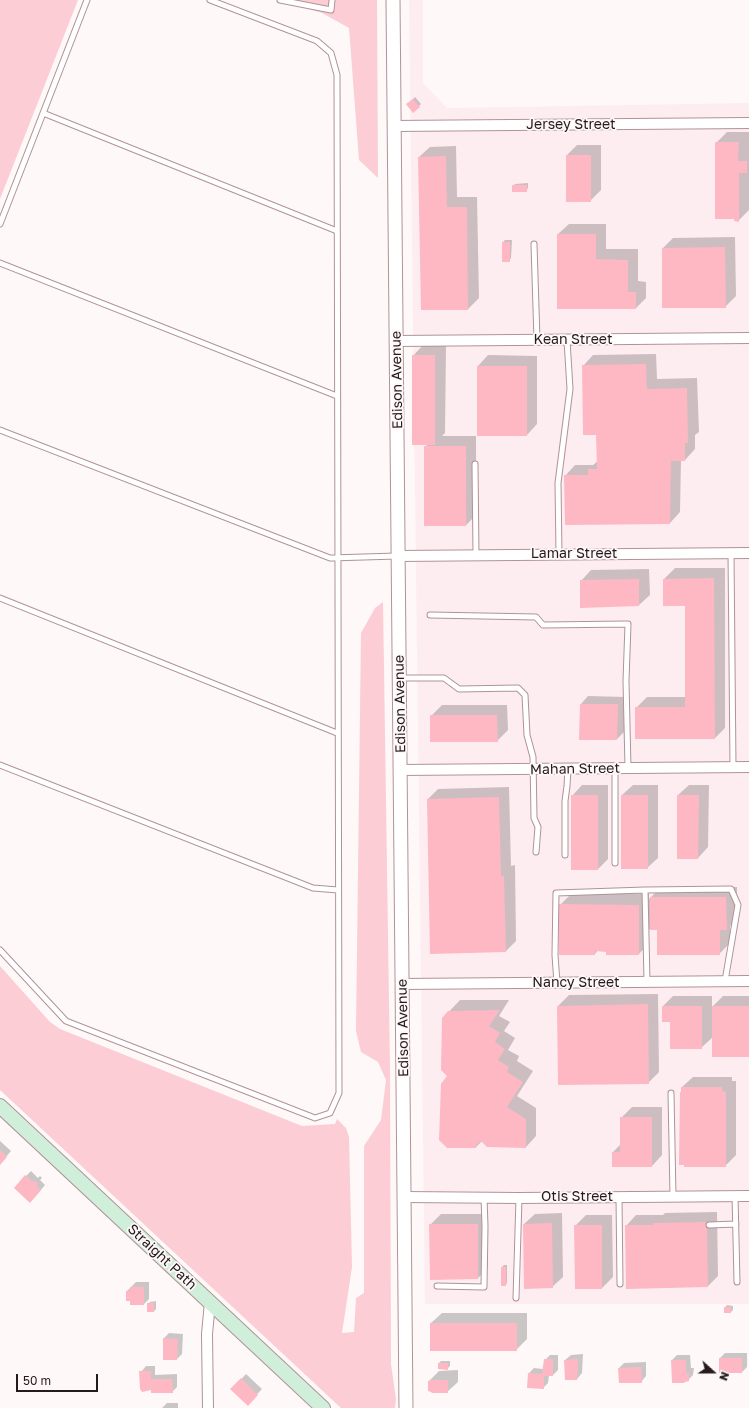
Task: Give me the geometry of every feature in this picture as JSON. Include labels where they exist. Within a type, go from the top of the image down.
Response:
[{"type":"main road","name":"Straight Path","points":[[0,1106],[324,1408]]},
{"type":"street","name":"Edison Avenue","points":[[393,0],[406,1408]]},
{"type":"street","name":"Jersey Street","points":[[394,126],[749,123]]},
{"type":"street","name":"Kean Street","points":[[396,341],[749,338]]},
{"type":"street","name":"Lamar Street","points":[[398,556],[749,553]]},
{"type":"street","name":"Mahan Street","points":[[400,770],[749,767]]},
{"type":"street","name":"Nancy Street","points":[[402,984],[749,981]]},
{"type":"street","name":"Otis Street","points":[[404,1197],[519,1198],[749,1196]]},
{"type":"street","points":[[208,1408],[207,1334],[210,1302]]},
{"type":"lane","points":[[0,224],[87,0]]},
{"type":"lane","points":[[0,950],[66,1021],[315,1118],[330,1113],[339,1093],[337,733],[337,75],[331,53],[317,41],[210,0]]},
{"type":"lane","points":[[280,0],[331,10],[332,0]]},
{"type":"lane","points":[[43,114],[337,231]]},
{"type":"lane","points":[[534,244],[537,340]]},
{"type":"lane","points":[[0,263],[337,396]]},
{"type":"lane","points":[[559,554],[558,483],[570,389],[567,340]]},
{"type":"lane","points":[[0,430],[330,558],[398,556]]},
{"type":"lane","points":[[475,464],[476,555]]},
{"type":"lane","points":[[731,553],[733,767]]},
{"type":"lane","points":[[0,598],[337,733]]},
{"type":"lane","points":[[430,615],[536,617],[543,625],[628,624],[626,681],[628,768]]},
{"type":"lane","points":[[399,678],[444,678],[459,689],[518,688],[525,695],[527,735],[533,757],[534,818],[538,827],[536,852]]},
{"type":"lane","points":[[0,765],[312,888],[338,890]]},
{"type":"lane","points":[[615,768],[615,863]]},
{"type":"lane","points":[[565,855],[565,801],[568,769]]},
{"type":"lane","points":[[557,983],[555,955],[556,893],[731,889],[738,905],[725,981]]},
{"type":"lane","points":[[645,890],[647,982]]},
{"type":"lane","points":[[671,1092],[674,1196]]},
{"type":"lane","points":[[735,1196],[737,1282]]},
{"type":"lane","points":[[619,1197],[620,1284]]},
{"type":"lane","points":[[437,1286],[484,1287],[484,1198]]},
{"type":"lane","points":[[516,1298],[519,1198]]},
{"type":"lane","points":[[710,1225],[736,1224]]},
{"type":"shaded area","points":[[0,0],[78,0],[0,199]]},
{"type":"shaded area","points":[[278,0],[377,0],[378,178],[359,160],[349,28],[322,13]]},
{"type":"shaded area","points":[[409,0],[423,0],[423,83],[447,108],[749,103],[749,1304],[425,1304]]},
{"type":"shaded area","points":[[383,602],[390,1069],[391,1364],[396,1399],[395,1408],[341,1408],[0,1090],[0,966],[50,1022],[60,1029],[302,1126],[335,1124],[337,1119],[346,1128],[349,1137],[352,1267],[342,1333],[354,1332],[356,1298],[364,1293],[364,1146],[381,1120],[386,1080],[378,1062],[361,1052],[356,1031],[361,633],[375,608]]},
{"type":"building","points":[[413,99],[420,107],[413,113],[406,104]]},
{"type":"building","points":[[715,142],[739,142],[738,161],[747,161],[747,173],[739,173],[739,222],[734,221],[734,219],[715,219]]},
{"type":"building","points":[[566,155],[591,155],[591,202],[566,202]]},
{"type":"building","points":[[446,156],[447,207],[467,207],[468,310],[421,310],[418,157]]},
{"type":"building","points":[[512,185],[527,185],[527,192],[512,192]]},
{"type":"building","points":[[557,234],[596,234],[596,259],[628,260],[628,292],[636,292],[636,309],[557,309]]},
{"type":"building","points":[[502,242],[510,242],[510,262],[502,262]]},
{"type":"building","points":[[725,247],[726,308],[662,308],[662,248]]},
{"type":"building","points":[[412,355],[435,355],[435,445],[412,445]]},
{"type":"building","points":[[646,364],[647,389],[687,388],[688,443],[685,443],[685,461],[671,461],[670,524],[565,525],[564,475],[588,475],[588,469],[597,469],[596,435],[583,435],[582,365]]},
{"type":"building","points":[[477,366],[527,366],[527,436],[477,436]]},
{"type":"building","points":[[424,446],[466,446],[466,526],[424,526]]},
{"type":"building","points":[[714,578],[715,739],[635,739],[635,707],[685,707],[685,606],[663,606],[663,579]]},
{"type":"building","points":[[639,579],[639,606],[580,608],[580,580]]},
{"type":"building","points":[[580,704],[618,704],[617,740],[579,740]]},
{"type":"building","points":[[430,715],[497,715],[498,742],[430,742]]},
{"type":"building","points":[[571,795],[598,795],[598,870],[571,870]]},
{"type":"building","points":[[621,795],[648,795],[648,869],[621,869]]},
{"type":"building","points":[[677,795],[699,795],[698,859],[677,859]]},
{"type":"building","points":[[499,797],[501,876],[504,876],[506,952],[430,954],[427,799]]},
{"type":"building","points":[[650,897],[726,897],[727,930],[720,930],[720,955],[657,955],[657,930],[650,930]]},
{"type":"building","points":[[559,904],[639,905],[639,955],[606,955],[606,952],[595,951],[595,955],[559,955]]},
{"type":"building","points":[[648,1004],[649,1084],[558,1085],[557,1006]]},
{"type":"building","points":[[662,1006],[702,1006],[702,1049],[670,1049],[670,1022],[662,1022]]},
{"type":"building","points":[[712,1006],[749,1006],[749,1057],[712,1057]]},
{"type":"building","points":[[500,1010],[489,1026],[500,1033],[495,1042],[505,1049],[498,1060],[509,1067],[507,1072],[523,1082],[507,1107],[526,1119],[526,1148],[487,1147],[481,1141],[476,1145],[476,1148],[447,1148],[439,1140],[441,1084],[447,1076],[441,1070],[442,1018],[448,1011]]},
{"type":"building","points":[[681,1087],[722,1087],[722,1091],[726,1092],[726,1167],[684,1167],[684,1165],[679,1165]]},
{"type":"building","points":[[620,1117],[652,1117],[652,1167],[612,1167],[612,1152],[620,1152]]},
{"type":"building","points":[[0,1150],[7,1157],[0,1165]]},
{"type":"building","points":[[25,1175],[33,1182],[38,1183],[36,1185],[41,1190],[30,1203],[14,1188]]},
{"type":"building","points":[[707,1222],[708,1287],[626,1289],[625,1225]]},
{"type":"building","points":[[552,1223],[553,1288],[524,1289],[523,1224]]},
{"type":"building","points":[[429,1224],[478,1224],[478,1279],[430,1280]]},
{"type":"building","points":[[574,1225],[602,1225],[602,1289],[575,1289]]},
{"type":"building","points":[[501,1267],[506,1267],[506,1286],[501,1286]]},
{"type":"building","points":[[130,1287],[144,1287],[144,1305],[130,1305],[130,1301],[126,1301],[126,1291],[130,1291]]},
{"type":"building","points":[[147,1303],[154,1303],[154,1312],[147,1312]]},
{"type":"building","points":[[724,1307],[731,1307],[731,1313],[724,1313]]},
{"type":"building","points":[[430,1323],[517,1323],[517,1351],[430,1351]]},
{"type":"building","points":[[163,1338],[178,1339],[177,1360],[163,1360]]},
{"type":"building","points":[[719,1358],[742,1358],[742,1373],[719,1373]]},
{"type":"building","points":[[544,1359],[553,1359],[553,1376],[544,1376],[544,1389],[527,1388],[528,1373],[542,1374]]},
{"type":"building","points":[[578,1359],[577,1380],[565,1380],[564,1360]]},
{"type":"building","points":[[671,1360],[686,1360],[686,1373],[689,1373],[689,1381],[684,1383],[672,1383]]},
{"type":"building","points":[[438,1363],[448,1363],[448,1370],[438,1369]]},
{"type":"building","points":[[641,1367],[642,1383],[619,1383],[618,1368]]},
{"type":"building","points":[[139,1371],[151,1371],[151,1379],[172,1379],[173,1393],[151,1393],[151,1390],[142,1392],[140,1389]]},
{"type":"building","points":[[241,1378],[258,1395],[248,1406],[230,1389]]},
{"type":"building","points":[[448,1380],[448,1393],[432,1393],[428,1391],[428,1381]]}]
